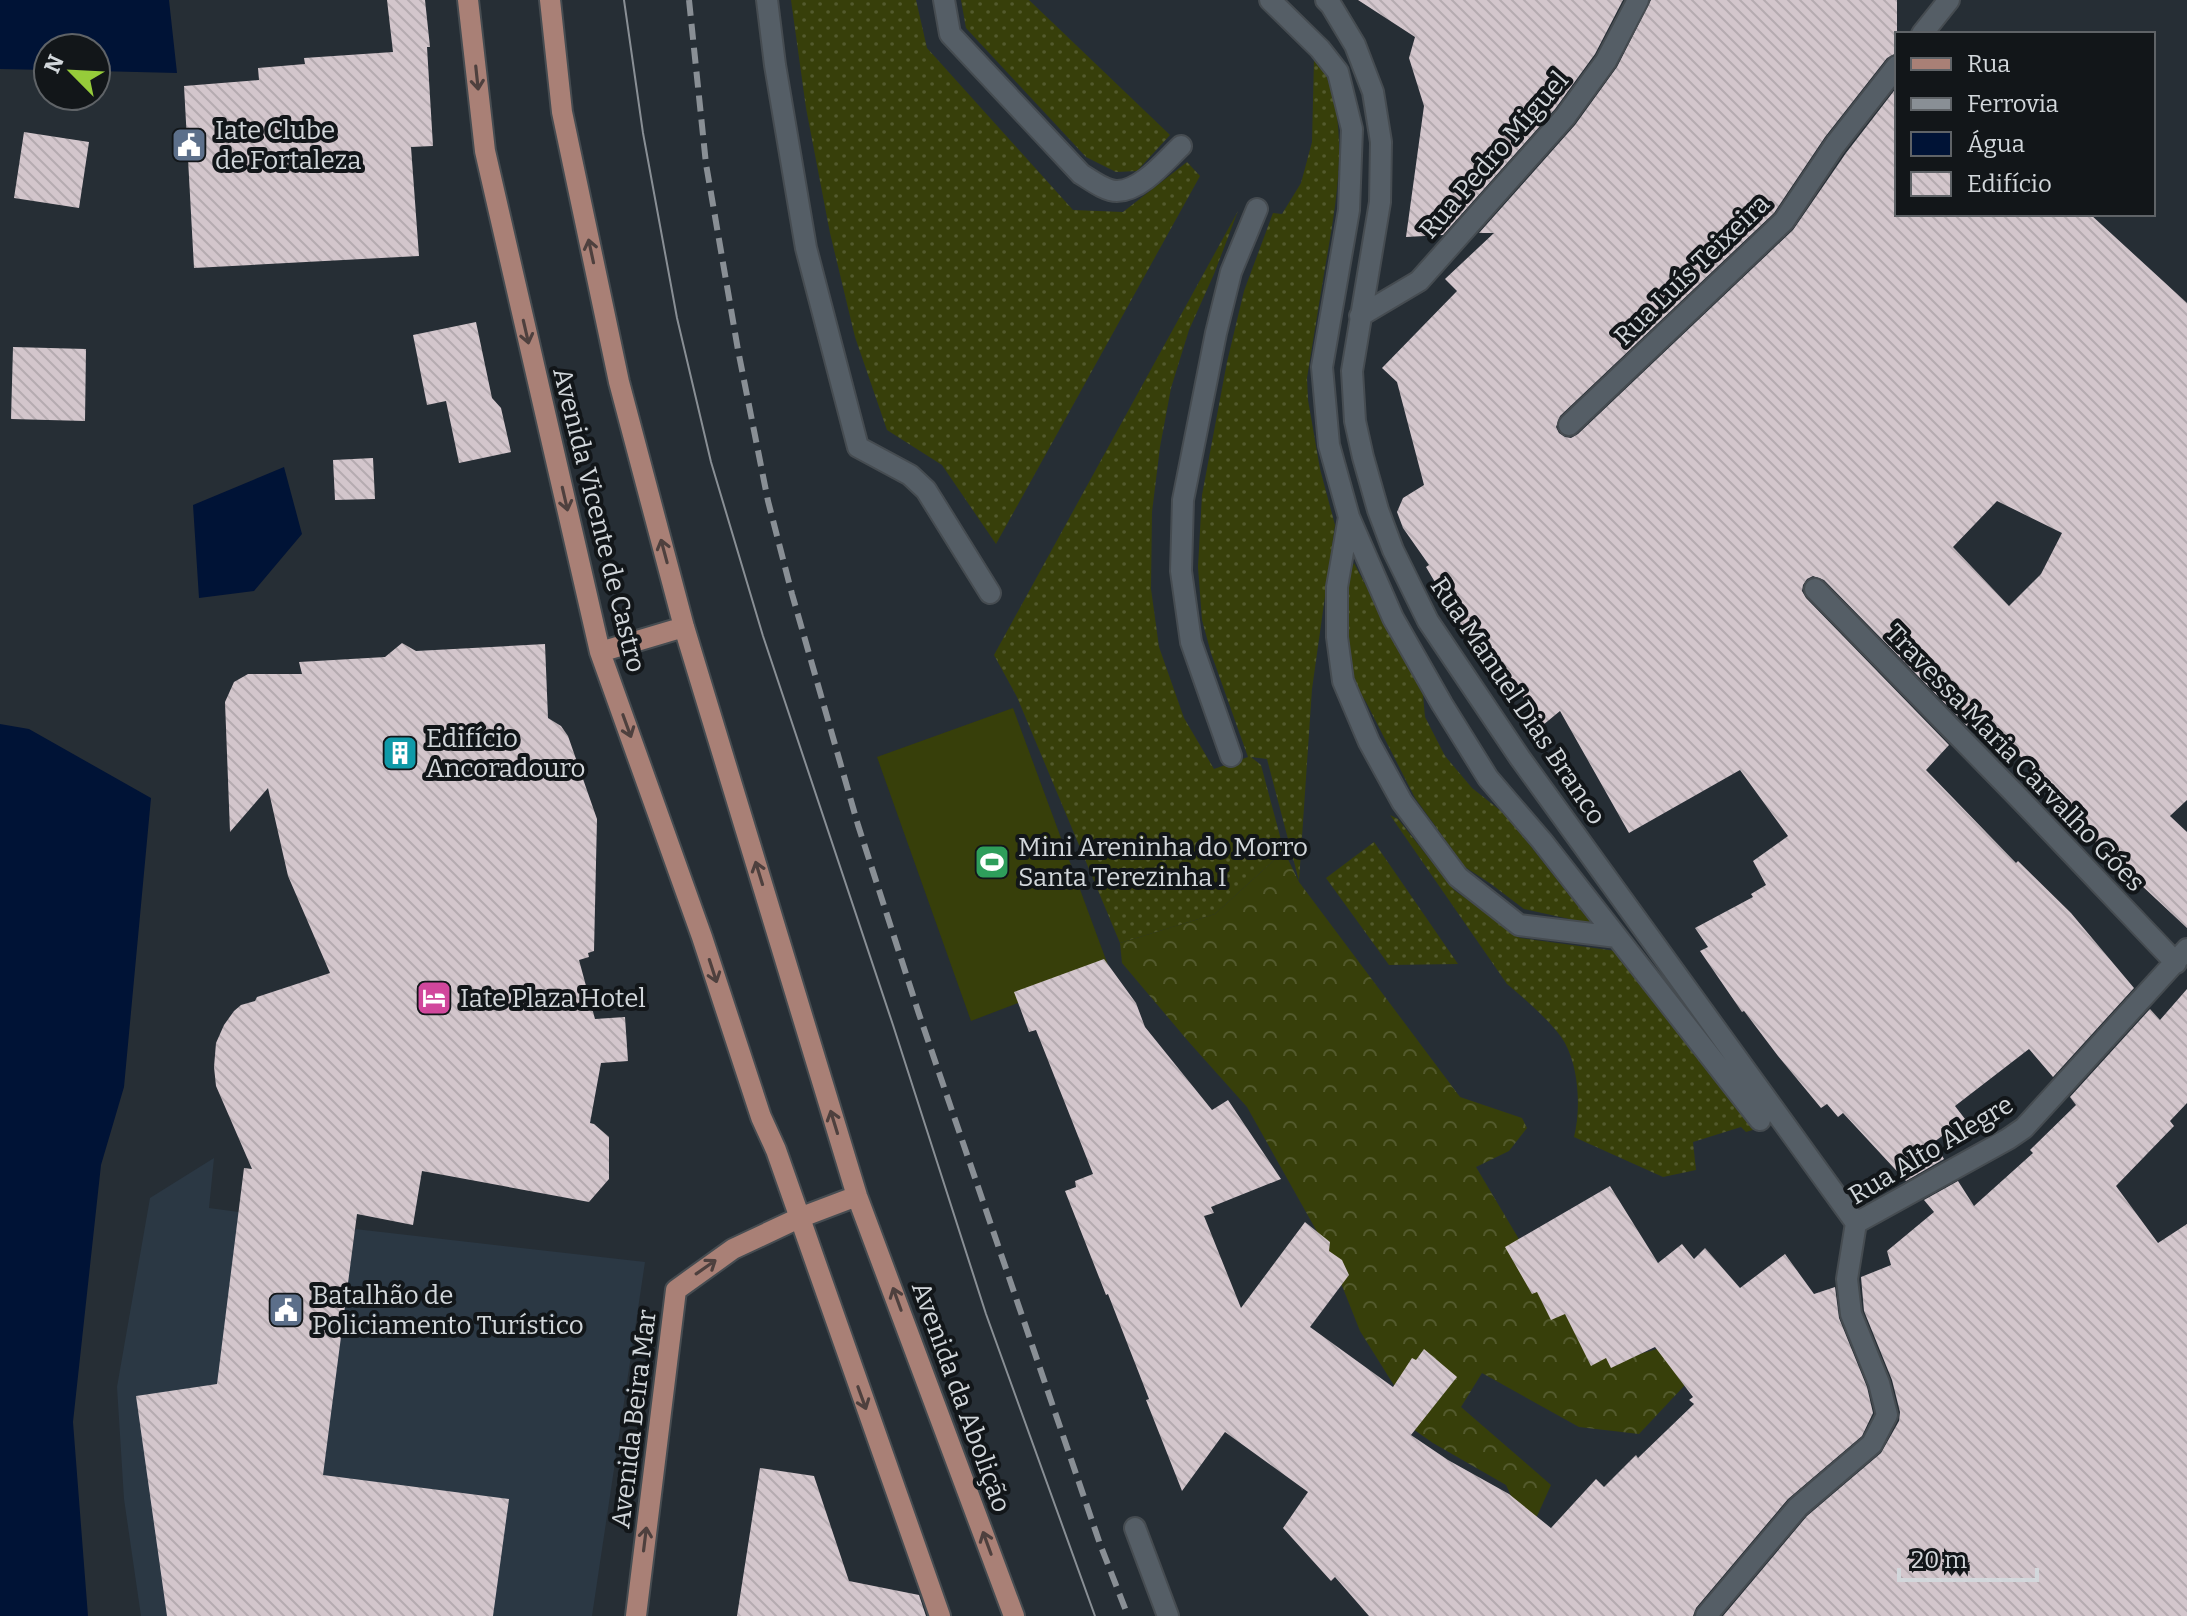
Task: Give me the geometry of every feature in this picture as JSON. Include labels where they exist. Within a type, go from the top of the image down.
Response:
[{"type":"main road","name":"Avenida Vicente de Castro","points":[[468,0],[485,151],[600,652],[799,1218]]},
{"type":"main road","name":"Avenida Vicente de Castro","points":[[550,0],[562,112],[619,382],[684,627],[857,1196]]},
{"type":"main road","points":[[600,652],[684,627]]},
{"type":"main road","name":"Avenida Beira Mar","points":[[636,1616],[676,1290],[733,1249],[799,1218],[857,1196]]},
{"type":"main road","name":"Avenida da Abolição","points":[[857,1196],[1014,1616]]},
{"type":"main road","points":[[799,1218],[940,1616]]},
{"type":"street","points":[[767,0],[806,248],[858,447],[910,475],[926,490],[990,593]]},
{"type":"street","points":[[944,0],[950,34],[1081,174],[1117,191],[1141,183],[1181,146]]},
{"type":"street","points":[[1270,0],[1320,49],[1338,72],[1352,129],[1349,210],[1322,367],[1329,445],[1349,517],[1393,618],[1488,778],[1542,841],[1760,1120]]},
{"type":"street","name":"Rua Pedro Miguel","points":[[1360,316],[1419,281],[1565,117],[1606,61],[1638,0]]},
{"type":"street","points":[[1924,32],[1949,0]]},
{"type":"street","name":"Rua Manuel Dias Branco","points":[[1330,2],[1355,45],[1373,92],[1381,142],[1380,202],[1352,371],[1355,421],[1363,457],[1393,550],[1428,621],[1520,758],[1856,1223]]},
{"type":"street","name":"Rua Luís Teixeira","points":[[1569,425],[1784,221],[1835,145],[1895,69]]},
{"type":"street","points":[[1231,756],[1191,642],[1181,571],[1183,500],[1231,272],[1257,209]]},
{"type":"street","points":[[1349,517],[1337,587],[1337,637],[1343,681],[1369,742],[1402,802],[1458,877],[1519,925],[1617,937]]},
{"type":"street","name":"Travessa Maria Carvalho Góes","points":[[1815,589],[2021,800],[2181,956]]},
{"type":"street","name":"Rua Alto Alegre","points":[[1706,1616],[1798,1507],[1872,1444],[1887,1415],[1879,1383],[1851,1314],[1847,1279],[1856,1223],[2024,1128],[2181,956]]},
{"type":"street","points":[[1135,1528],[1168,1616]]},
{"type":"shaded area","points":[[214,1158],[209,1208],[239,1212],[331,1407],[355,1229],[645,1262],[592,1616],[141,1616],[124,1499],[117,1387],[150,1198]]},
{"type":"green space","points":[[791,0],[916,0],[927,48],[1073,210],[1123,212],[1187,162],[1200,176],[996,544],[942,465],[887,430],[855,337],[830,233],[806,108]]},
{"type":"green space","points":[[961,0],[1029,0],[1170,135],[1137,171],[1116,172],[1086,157],[966,28]]},
{"type":"green space","points":[[1314,58],[1326,75],[1334,100],[1339,148],[1333,222],[1307,378],[1320,469],[1335,525],[1312,689],[1299,881],[1267,759],[1251,757],[1261,765],[1284,851],[1215,914],[1120,943],[1017,697],[994,655],[1238,211],[1189,330],[1171,388],[1152,512],[1151,589],[1159,647],[1184,718],[1214,769],[1248,757],[1202,620],[1198,567],[1202,495],[1244,291],[1273,213],[1282,214],[1301,183],[1312,142]]},
{"type":"green space","points":[[1354,563],[1423,695],[1425,717],[1445,756],[1472,788],[1506,815],[1592,924],[1524,909],[1465,867],[1415,798],[1352,680],[1345,587]]},
{"type":"green space","name":"Mini Areninha do Morro Santa Terezinha I","points":[[1013,708],[1109,968],[971,1021],[877,757]]},
{"type":"green space","points":[[1390,815],[1398,819],[1454,890],[1520,938],[1616,951],[1756,1129],[1746,1132],[1741,1127],[1693,1142],[1696,1170],[1663,1177],[1574,1137],[1578,1114],[1577,1089],[1565,1043],[1547,1020],[1507,984]]},
{"type":"green space","points":[[1374,842],[1458,964],[1389,965],[1326,878]]},
{"type":"green space","points":[[1284,851],[1299,882],[1460,1097],[1522,1118],[1527,1128],[1509,1151],[1476,1167],[1545,1283],[1620,1360],[1660,1348],[1685,1385],[1639,1434],[1579,1427],[1482,1373],[1461,1407],[1551,1485],[1529,1534],[1506,1485],[1433,1443],[1390,1413],[1395,1387],[1360,1331],[1329,1253],[1247,1107],[1122,963],[1120,943],[1215,914]]},
{"type":"water","points":[[0,0],[169,0],[177,73],[112,71],[112,32],[32,32],[32,70],[0,69]]},
{"type":"water","points":[[284,467],[302,534],[254,591],[199,598],[193,505]]},
{"type":"water","points":[[0,724],[29,729],[151,798],[124,1087],[101,1165],[73,1422],[88,1616],[0,1616]]},
{"type":"building","points":[[387,0],[425,0],[430,47],[427,47],[433,146],[411,147],[419,256],[194,268],[184,86],[259,80],[258,68],[305,64],[304,58],[393,52]]},
{"type":"building","points":[[1358,0],[1623,0],[1595,54],[1555,109],[1443,235],[1406,237],[1424,106],[1409,58],[1415,37]]},
{"type":"building","points":[[1651,0],[1897,0],[1895,54],[1887,58],[1825,137],[1774,213],[1560,416],[1556,427],[1565,437],[1578,434],[1793,230],[1895,90],[1895,216],[2092,216],[2187,303],[2187,800],[2170,816],[2187,832],[2187,928],[2063,812],[2071,803],[2011,748],[2006,753],[1987,734],[1983,738],[1967,726],[1824,580],[1813,576],[1803,585],[1806,598],[1949,745],[1926,770],[2016,863],[2018,861],[2071,913],[2134,988],[2053,1077],[2029,1049],[1955,1106],[1965,1119],[1934,1142],[1944,1159],[1906,1181],[1843,1113],[1838,1117],[1827,1104],[1821,1108],[1742,1012],[1700,951],[1708,947],[1695,928],[1753,897],[1751,894],[1766,885],[1753,861],[1788,836],[1740,770],[1629,833],[1560,711],[1543,725],[1480,637],[1471,643],[1426,567],[1429,565],[1403,528],[1397,512],[1403,498],[1424,485],[1397,382],[1382,368],[1457,291],[1445,279],[1494,233],[1479,233],[1575,125],[1617,67]],"holes":[[[1997,501],[2062,533],[2041,574],[2009,606],[1953,547]]]},
{"type":"building","points":[[24,132],[89,142],[79,208],[14,198]]},
{"type":"building","points":[[476,322],[492,398],[501,408],[511,452],[459,463],[446,401],[427,405],[413,335]]},
{"type":"building","points":[[13,347],[86,349],[85,421],[11,419]]},
{"type":"building","points":[[373,458],[375,499],[335,500],[333,460]]},
{"type":"building","points":[[402,643],[416,651],[545,644],[548,718],[561,726],[568,736],[597,819],[594,951],[588,953],[589,957],[579,960],[595,1019],[625,1017],[628,1061],[601,1063],[590,1123],[609,1137],[609,1179],[589,1202],[422,1171],[413,1225],[357,1214],[323,1475],[509,1499],[493,1616],[167,1616],[136,1396],[217,1384],[244,1168],[252,1169],[216,1086],[216,1043],[224,1025],[241,1005],[330,973],[288,876],[268,788],[230,832],[225,702],[234,682],[248,674],[302,674],[299,662],[385,657]]},
{"type":"building","points":[[1104,959],[1136,1003],[1145,1027],[1212,1110],[1228,1100],[1281,1179],[1211,1207],[1214,1213],[1204,1216],[1241,1308],[1305,1222],[1330,1242],[1329,1251],[1342,1260],[1349,1275],[1310,1327],[1393,1387],[1412,1358],[1416,1360],[1424,1349],[1457,1377],[1411,1435],[1509,1494],[1551,1528],[1596,1479],[1604,1487],[1694,1404],[1689,1400],[1693,1397],[1655,1347],[1611,1368],[1606,1358],[1591,1366],[1565,1314],[1551,1320],[1537,1292],[1532,1294],[1505,1247],[1610,1186],[1658,1263],[1682,1244],[1694,1259],[1705,1248],[1740,1288],[1785,1254],[1814,1294],[1835,1287],[1839,1318],[1867,1387],[1873,1413],[1862,1436],[1788,1499],[1696,1608],[1693,1616],[1369,1616],[1335,1577],[1331,1581],[1283,1528],[1308,1492],[1225,1432],[1182,1491],[1146,1400],[1149,1399],[1065,1191],[1076,1187],[1075,1181],[1093,1174],[1036,1030],[1029,1032],[1014,992]]},
{"type":"building","points":[[2187,989],[2187,1103],[2170,1121],[2174,1126],[2116,1186],[2158,1243],[2187,1224],[2187,1616],[1723,1616],[1807,1516],[1881,1453],[1899,1421],[1900,1412],[1892,1380],[1864,1311],[1861,1277],[1891,1265],[1887,1251],[1934,1212],[1924,1200],[1958,1181],[1974,1206],[2033,1153],[2030,1150],[2076,1105],[2070,1097],[2150,1009],[2160,1020]]},
{"type":"building","points":[[760,1468],[814,1476],[849,1581],[919,1595],[926,1616],[737,1616]]},
{"type":"tram line","points":[[624,0],[643,133],[677,318],[711,462],[763,636],[986,1314],[1095,1616]]},
{"type":"railway","points":[[689,0],[706,164],[738,350],[768,501],[792,594],[858,825],[919,1014],[1100,1544],[1128,1616]]},
{"type":"place","name":"Iate Clube de Fortaleza","points":[[189,145]]},
{"type":"place","name":"Edifício Ancoradouro","points":[[400,753]]},
{"type":"place","name":"Mini Areninha do Morro Santa Terezinha I","points":[[992,862]]},
{"type":"place","name":"Iate Plaza Hotel","points":[[434,998]]},
{"type":"place","name":"Batalhão de Policiamento Turístico","points":[[286,1310]]}]
